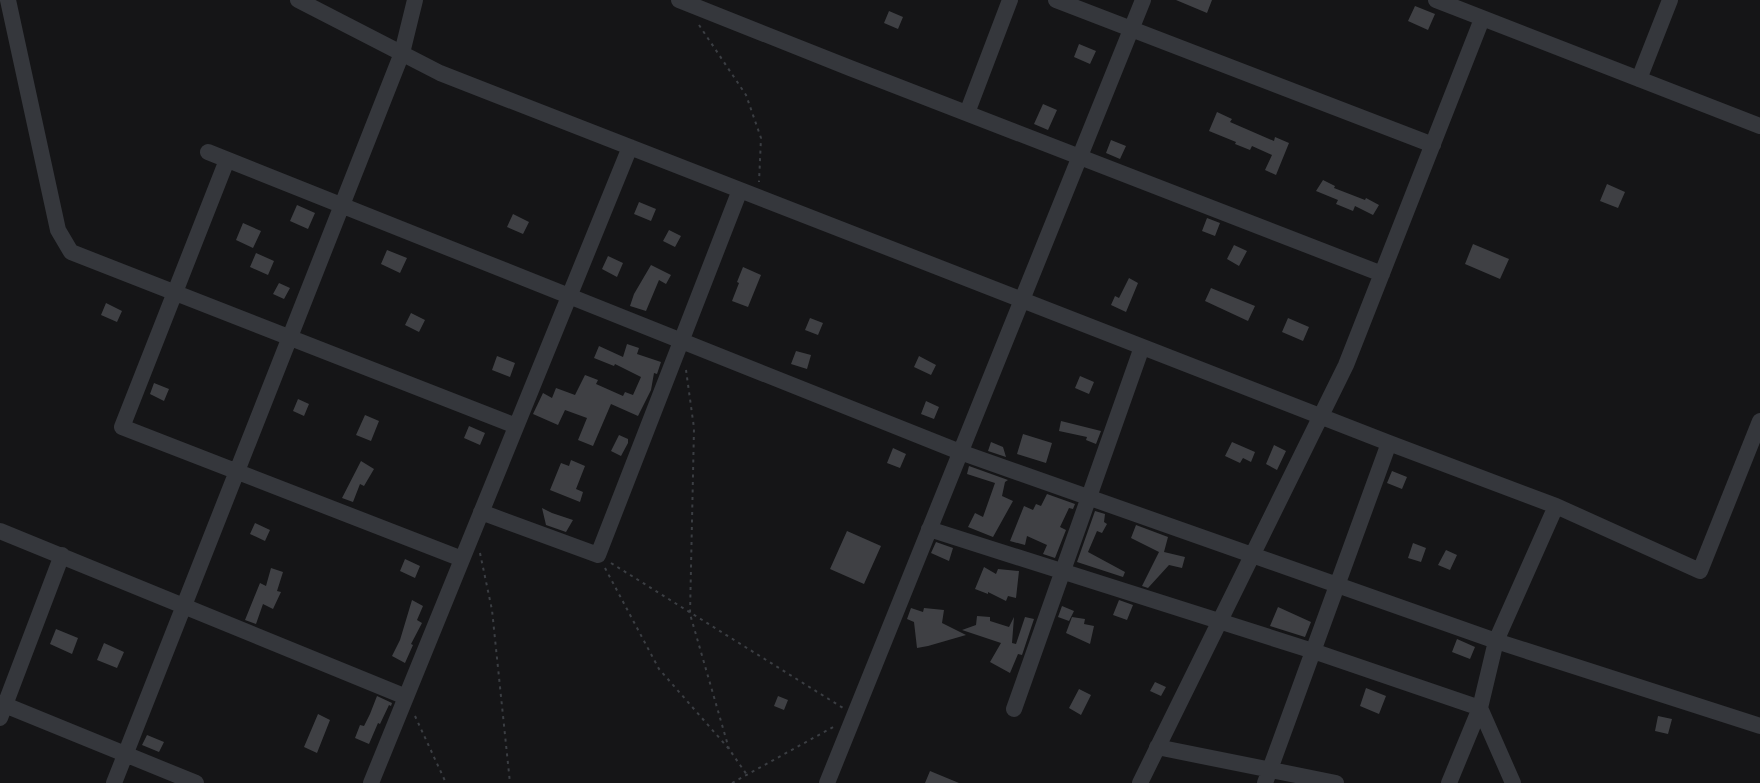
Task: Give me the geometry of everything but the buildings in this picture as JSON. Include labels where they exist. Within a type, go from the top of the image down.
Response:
[{"type":"street","points":[[8,0],[58,230],[71,252],[516,426]]},
{"type":"street","points":[[298,0],[440,73],[1321,417],[1556,506],[1700,571],[1760,421]]},
{"type":"street","points":[[114,783],[402,53],[415,0]]},
{"type":"street","points":[[967,113],[1010,0]]},
{"type":"street","points":[[1056,0],[1432,145]]},
{"type":"street","points":[[827,783],[1143,0]]},
{"type":"street","points":[[1639,80],[1670,0]]},
{"type":"street","points":[[682,1],[1382,274]]},
{"type":"street","points":[[1444,1],[1482,19],[1760,126]]},
{"type":"street","points":[[1140,783],[1346,365],[1482,19]]},
{"type":"street","points":[[371,783],[630,147]]},
{"type":"street","points":[[207,152],[960,452],[1496,641],[1760,726]]},
{"type":"street","points":[[227,160],[122,427],[462,559]]},
{"type":"street","points":[[478,519],[597,555],[740,190]]},
{"type":"street","points":[[1014,709],[1142,347]]},
{"type":"street","points":[[1267,776],[1389,443]]},
{"type":"street","points":[[1449,783],[1480,708],[1496,641],[1556,506]]},
{"type":"street","points":[[929,529],[1313,651],[1480,708],[1513,783]]},
{"type":"street","points":[[0,531],[406,697]]},
{"type":"street","points":[[62,555],[2,709],[196,783]]},
{"type":"street","points":[[1157,747],[1267,776],[1336,783]]},
{"type":"path","points":[[682,1],[746,95],[761,138],[758,197]]},
{"type":"path","points":[[681,341],[694,428],[690,614],[729,749]]},
{"type":"path","points":[[478,519],[492,610],[510,783]]},
{"type":"path","points":[[597,555],[854,715],[732,783]]},
{"type":"path","points":[[597,555],[659,669],[729,749],[747,775]]},
{"type":"path","points":[[406,697],[446,783]]}]
